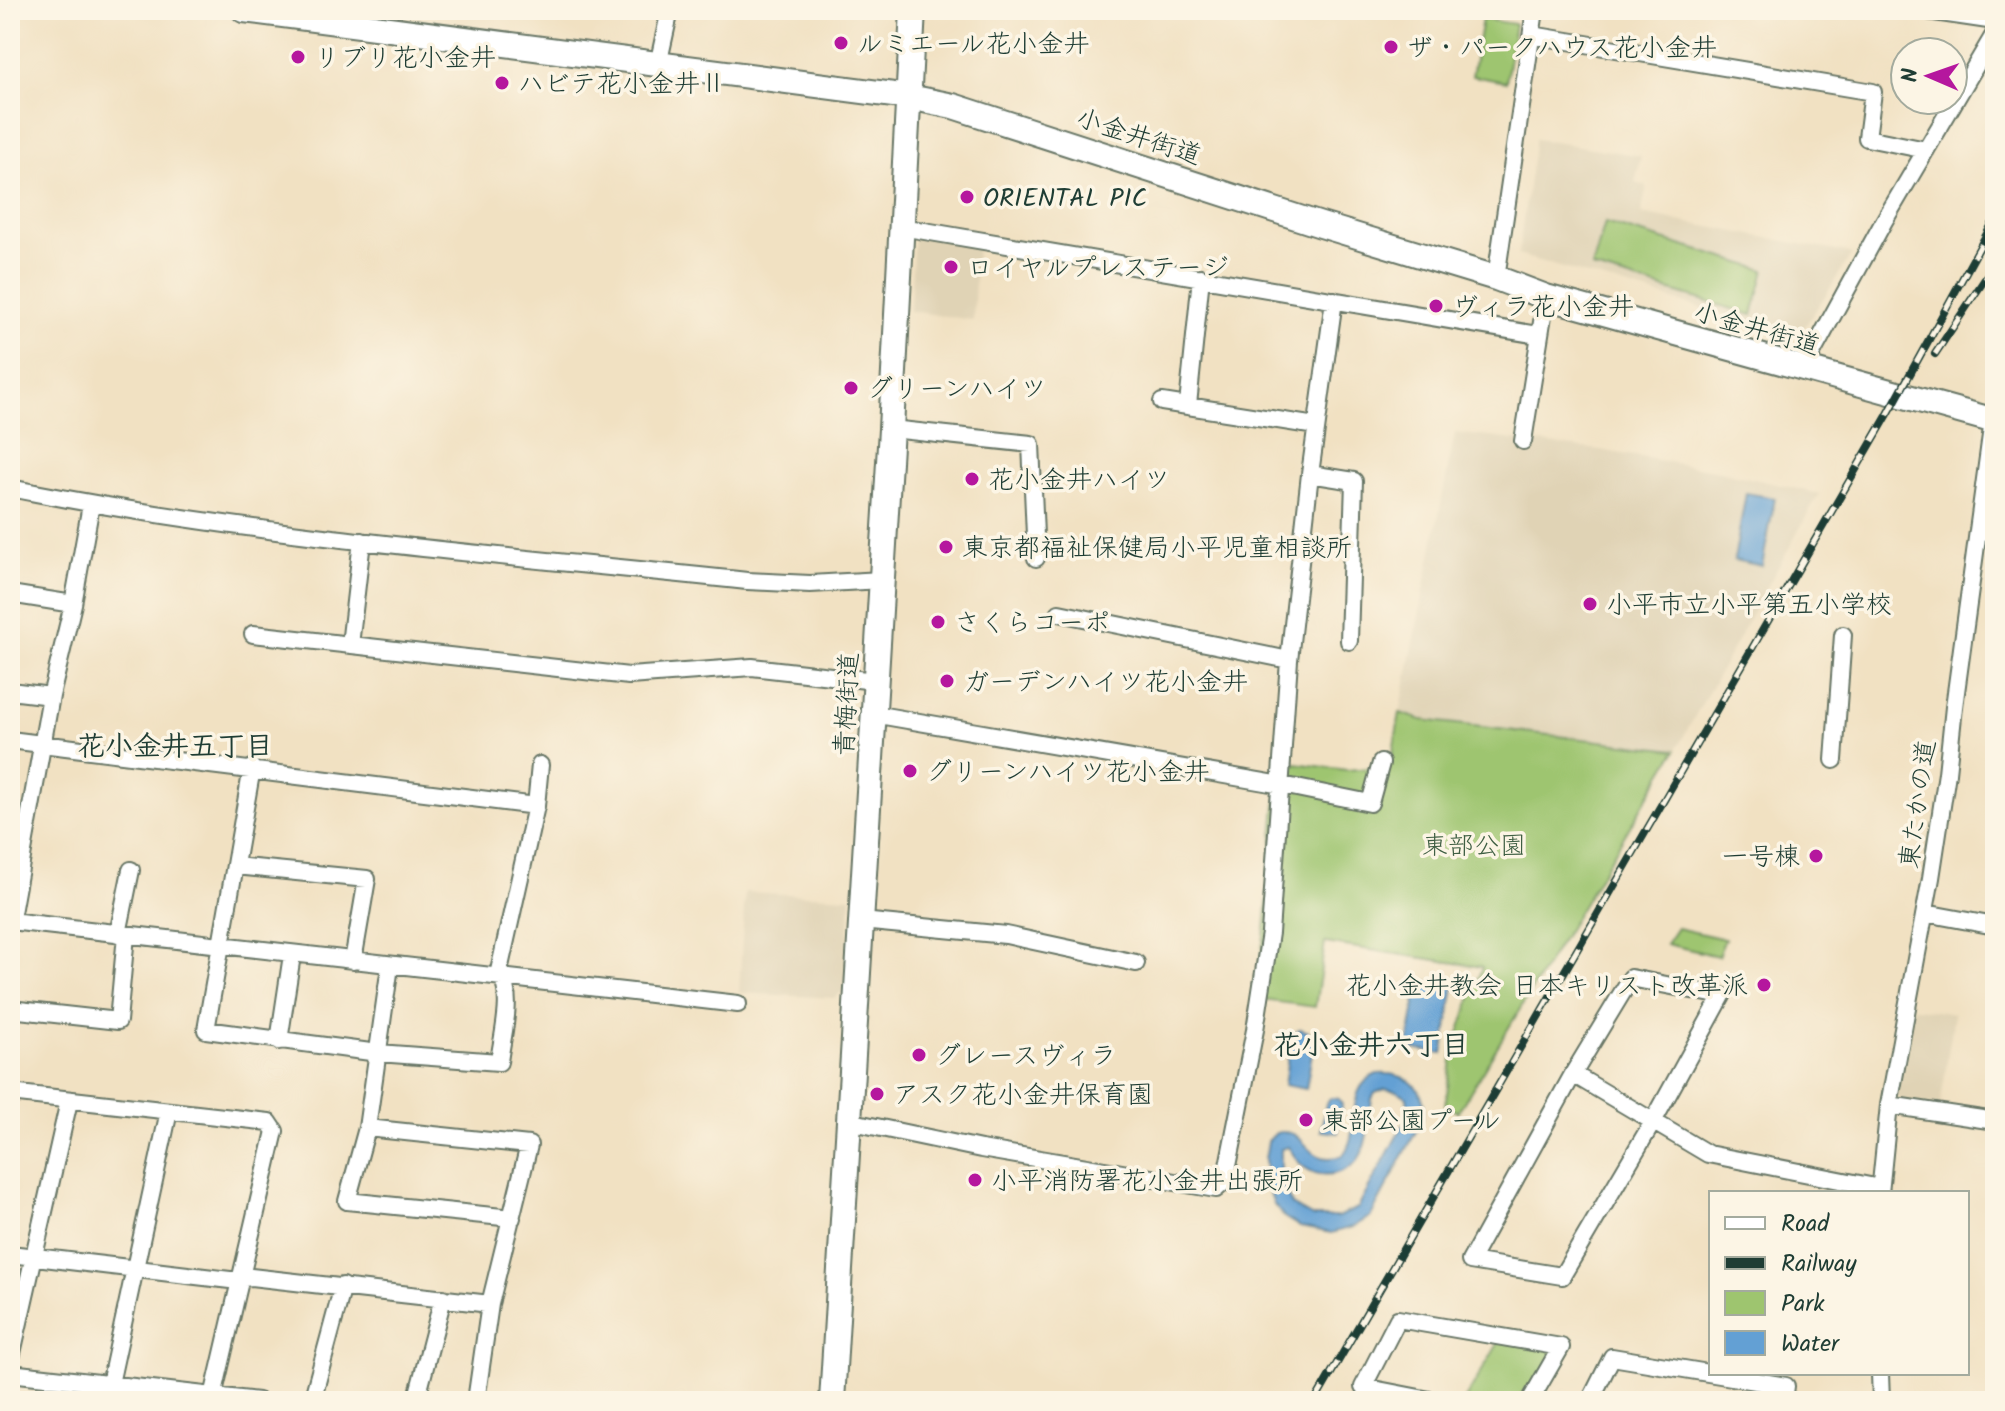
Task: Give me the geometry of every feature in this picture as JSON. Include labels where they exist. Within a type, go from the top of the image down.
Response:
[{"type":"main road","name":"小金井街道","points":[[244,10],[362,18],[658,65],[909,97],[953,106],[1496,278],[1546,297],[1803,370],[1994,418]]},
{"type":"main road","name":"青梅街道","points":[[832,1401],[913,10]]},
{"type":"street","points":[[658,65],[670,10]]},
{"type":"street","points":[[1496,278],[1535,10]]},
{"type":"street","points":[[1921,10],[1995,21]]},
{"type":"street","points":[[1803,370],[1884,221],[1995,33]]},
{"type":"street","points":[[1532,35],[1873,92],[1867,138],[1926,150]]},
{"type":"street","points":[[901,227],[1538,335]]},
{"type":"street","points":[[1188,405],[1201,277]]},
{"type":"street","points":[[1523,441],[1546,297]]},
{"type":"street","points":[[848,1121],[981,1149],[1216,1189],[1225,1181],[1255,1030],[1271,922],[1289,660],[1334,300]]},
{"type":"street","points":[[1162,402],[1316,426]]},
{"type":"street","name":"東たかの道","points":[[1880,1191],[1889,1105],[1925,913],[1947,773],[1994,418]]},
{"type":"street","points":[[891,429],[1031,444],[1036,558]]},
{"type":"street","points":[[1310,474],[1354,481],[1349,641]]},
{"type":"street","points":[[10,488],[177,519],[362,541],[747,581],[810,584],[882,580]]},
{"type":"street","points":[[91,505],[73,604],[51,696],[10,922],[738,1004]]},
{"type":"street","points":[[350,645],[362,541]]},
{"type":"street","points":[[10,594],[73,604]]},
{"type":"street","points":[[1059,613],[1289,660]]},
{"type":"street","points":[[253,634],[629,676],[752,667],[875,681]]},
{"type":"street","points":[[1834,760],[1843,635]]},
{"type":"street","points":[[10,691],[51,696]]},
{"type":"street","points":[[873,714],[1370,803],[1381,763]]},
{"type":"street","points":[[10,740],[536,806]]},
{"type":"street","points":[[252,768],[206,1030],[378,1053],[499,1062],[506,1000],[504,979],[499,971],[536,806],[540,765]]},
{"type":"street","points":[[235,866],[367,879],[353,961]]},
{"type":"street","points":[[10,1009],[118,1021],[122,934],[131,870]]},
{"type":"street","points":[[1925,913],[1995,926]]},
{"type":"street","points":[[861,921],[1006,935],[1136,963]]},
{"type":"street","points":[[279,1041],[292,955]]},
{"type":"street","points":[[390,966],[367,1128],[347,1201],[512,1218]]},
{"type":"street","points":[[1631,978],[1722,996],[1654,1120],[1562,1276],[1470,1261],[1573,1074],[1631,978]]},
{"type":"street","points":[[1573,1074],[1708,1154],[1880,1191]]},
{"type":"street","points":[[10,1093],[269,1122],[275,1131],[212,1399]]},
{"type":"street","points":[[10,1362],[69,1101]]},
{"type":"street","points":[[1889,1105],[1995,1121]]},
{"type":"street","points":[[110,1384],[169,1111]]},
{"type":"street","points":[[367,1128],[529,1145],[490,1304],[476,1401]]},
{"type":"street","points":[[10,1254],[230,1280],[251,1277],[490,1304]]},
{"type":"street","points":[[312,1401],[343,1286]]},
{"type":"street","points":[[416,1401],[443,1298]]},
{"type":"street","points":[[1435,1401],[1363,1387],[1398,1319],[1561,1347],[1530,1401]]},
{"type":"street","points":[[1590,1401],[1612,1357],[1709,1373]]},
{"type":"street","points":[[10,1373],[212,1399],[258,1401]]},
{"type":"street","points":[[1720,1375],[1786,1386],[1784,1401]]},
{"type":"street","points":[[1880,1375],[1881,1401]]},
{"type":"shaded area","points":[[1535,139],[1641,156],[1635,183],[1647,186],[1641,214],[1852,254],[1799,336],[1518,255]]},
{"type":"shaded area","points":[[914,235],[977,244],[973,320],[910,311]]},
{"type":"shaded area","name":"小平市立小平第五小学校","points":[[1455,433],[1600,450],[1719,471],[1819,494],[1676,750],[1422,720],[1400,713]]},
{"type":"shaded area","points":[[745,892],[851,897],[845,989],[835,998],[739,993]]},
{"type":"shaded area","points":[[1912,1007],[1954,1014],[1940,1107],[1900,1101],[1895,1093]]},
{"type":"green space","points":[[1482,19],[1515,24],[1506,82],[1472,76]]},
{"type":"green space","points":[[1605,223],[1765,270],[1753,315],[1592,268]]},
{"type":"green space","name":"東部公園","points":[[1400,713],[1422,720],[1676,750],[1458,1112],[1445,1106],[1454,1048],[1482,967],[1325,943],[1315,1007],[1255,999],[1265,929],[1280,761],[1347,770],[1370,768],[1392,757]]},
{"type":"green space","points":[[1677,928],[1725,939],[1718,956],[1666,944]]},
{"type":"green space","points":[[1502,1337],[1561,1347],[1530,1401],[1464,1401]]},
{"type":"water","points":[[1746,493],[1775,498],[1762,566],[1734,560]]},
{"type":"water","points":[[1419,980],[1454,986],[1443,1054],[1408,1048]]},
{"type":"water","points":[[1300,1029],[1309,1032],[1314,1041],[1306,1089],[1284,1085],[1291,1037]]},
{"type":"water","points":[[1377,1074],[1408,1080],[1420,1093],[1423,1102],[1420,1124],[1371,1216],[1353,1227],[1331,1233],[1300,1227],[1284,1217],[1274,1205],[1268,1187],[1265,1159],[1268,1141],[1276,1133],[1287,1132],[1320,1156],[1342,1156],[1351,1135],[1356,1100],[1366,1081]],"holes":[[[1385,1089],[1407,1097],[1409,1114],[1358,1208],[1338,1217],[1313,1217],[1292,1205],[1281,1182],[1281,1149],[1288,1147],[1312,1172],[1338,1173],[1353,1164],[1363,1150],[1375,1093]]]},
{"type":"water","points":[[1331,1098],[1339,1099],[1342,1105],[1338,1133],[1321,1131],[1326,1103]]},
{"type":"railway","points":[[1315,1401],[1887,416],[1995,219]]},
{"type":"railway","points":[[1935,354],[1995,264]]},
{"type":"place","name":"ルミエール花小金井","points":[[841,43]]},
{"type":"place","name":"ザ・パークハウス花小金井","points":[[1391,47]]},
{"type":"place","name":"リブリ花小金井","points":[[298,57]]},
{"type":"place","name":"ハビテ花小金井Ⅱ","points":[[502,83]]},
{"type":"place","name":"ORIENTAL PIC","points":[[967,197]]},
{"type":"place","name":"ロイヤルプレステージ","points":[[951,267]]},
{"type":"place","name":"ヴィラ花小金井","points":[[1436,306]]},
{"type":"place","name":"グリーンハイツ","points":[[851,388]]},
{"type":"place","name":"花小金井ハイツ","points":[[972,479]]},
{"type":"place","name":"東京都福祉保健局小平児童相談所","points":[[946,547]]},
{"type":"place","name":"小平市立小平第五小学校","points":[[1590,604]]},
{"type":"place","name":"さくらコーポ","points":[[938,622]]},
{"type":"place","name":"ガーデンハイツ花小金井","points":[[947,681]]},
{"type":"place","name":"グリーンハイツ花小金井","points":[[910,771]]},
{"type":"place","name":"一号棟","points":[[1816,856]]},
{"type":"place","name":"花小金井教会 日本キリスト改革派","points":[[1764,985]]},
{"type":"place","name":"グレースヴィラ","points":[[919,1055]]},
{"type":"place","name":"アスク花小金井保育園","points":[[877,1094]]},
{"type":"place","name":"東部公園プール","points":[[1306,1120]]},
{"type":"place","name":"小平消防署花小金井出張所","points":[[975,1180]]},
{"type":"district","name":"花小金井五丁目","points":[[175,745]]},
{"type":"district","name":"花小金井六丁目","points":[[1371,1044]]}]
